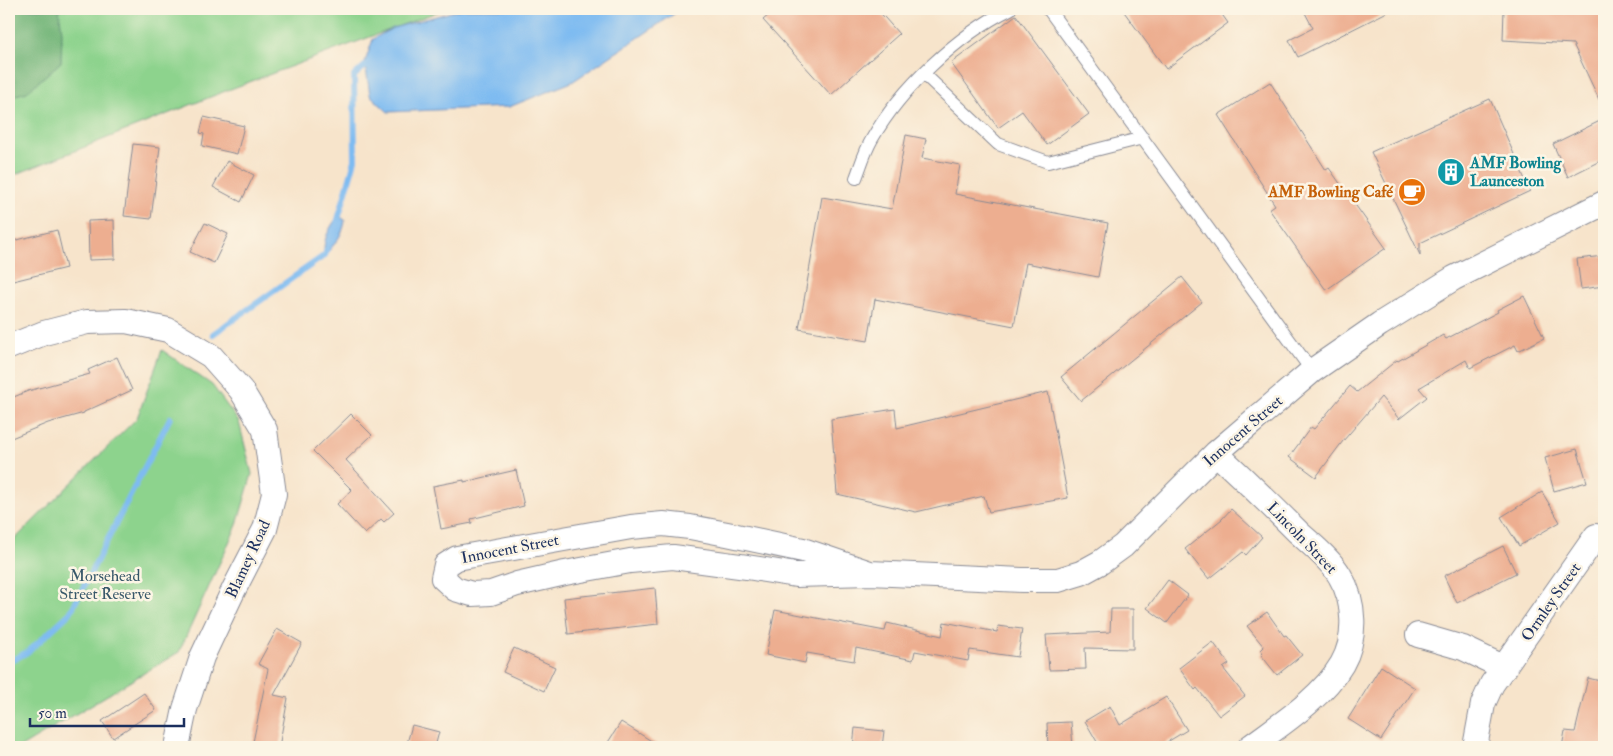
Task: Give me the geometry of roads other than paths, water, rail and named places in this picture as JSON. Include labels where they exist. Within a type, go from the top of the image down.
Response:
[{"type":"street","name":"Innocent Street","points":[[870,573],[803,550],[690,527],[663,524],[631,527],[457,558],[446,565],[443,578],[454,589],[472,594],[491,593],[517,584],[630,560],[674,557],[796,575],[870,573],[1058,580],[1081,573],[1101,562],[1122,546],[1216,453],[1312,371],[1380,324],[1454,278],[1604,203]]},
{"type":"street","name":"Blamey Road","points":[[9,347],[44,333],[87,322],[126,320],[168,330],[211,356],[241,390],[265,430],[274,494],[265,529],[202,657],[185,709],[177,747]]},
{"type":"street","name":"Lincoln Street","points":[[1216,453],[1322,554],[1340,576],[1349,599],[1353,622],[1350,644],[1343,663],[1331,679],[1316,695],[1250,747]]},
{"type":"street","name":"Ormley Street","points":[[1475,747],[1484,704],[1492,684],[1596,536]]},
{"type":"street","points":[[1418,636],[1463,648],[1505,668]]},
{"type":"lane","points":[[856,178],[871,140],[902,95],[942,56],[992,18],[1010,9]]},
{"type":"lane","points":[[1049,9],[1312,371]]},
{"type":"lane","points":[[924,74],[998,144],[1048,162],[1142,138]]},
{"type":"water","points":[[462,9],[680,9],[572,82],[509,107],[388,112],[370,95],[365,62],[373,39],[393,28]]},
{"type":"water","points":[[339,216],[345,220],[343,230],[325,255],[324,245],[333,224]]},
{"type":"waterway","points":[[337,223],[355,160],[354,76],[365,66],[374,66]]},
{"type":"waterway","points":[[213,334],[325,255],[327,249]]},
{"type":"waterway","points":[[9,662],[29,651],[70,613],[170,418]]},
{"type":"place","name":"AMF Bowling Launceston","points":[[1451,172]]},
{"type":"place","name":"AMF Bowling Café","points":[[1412,192]]},
{"type":"park label","name":"Morsehead Street Reserve","points":[[105,585]]}]
